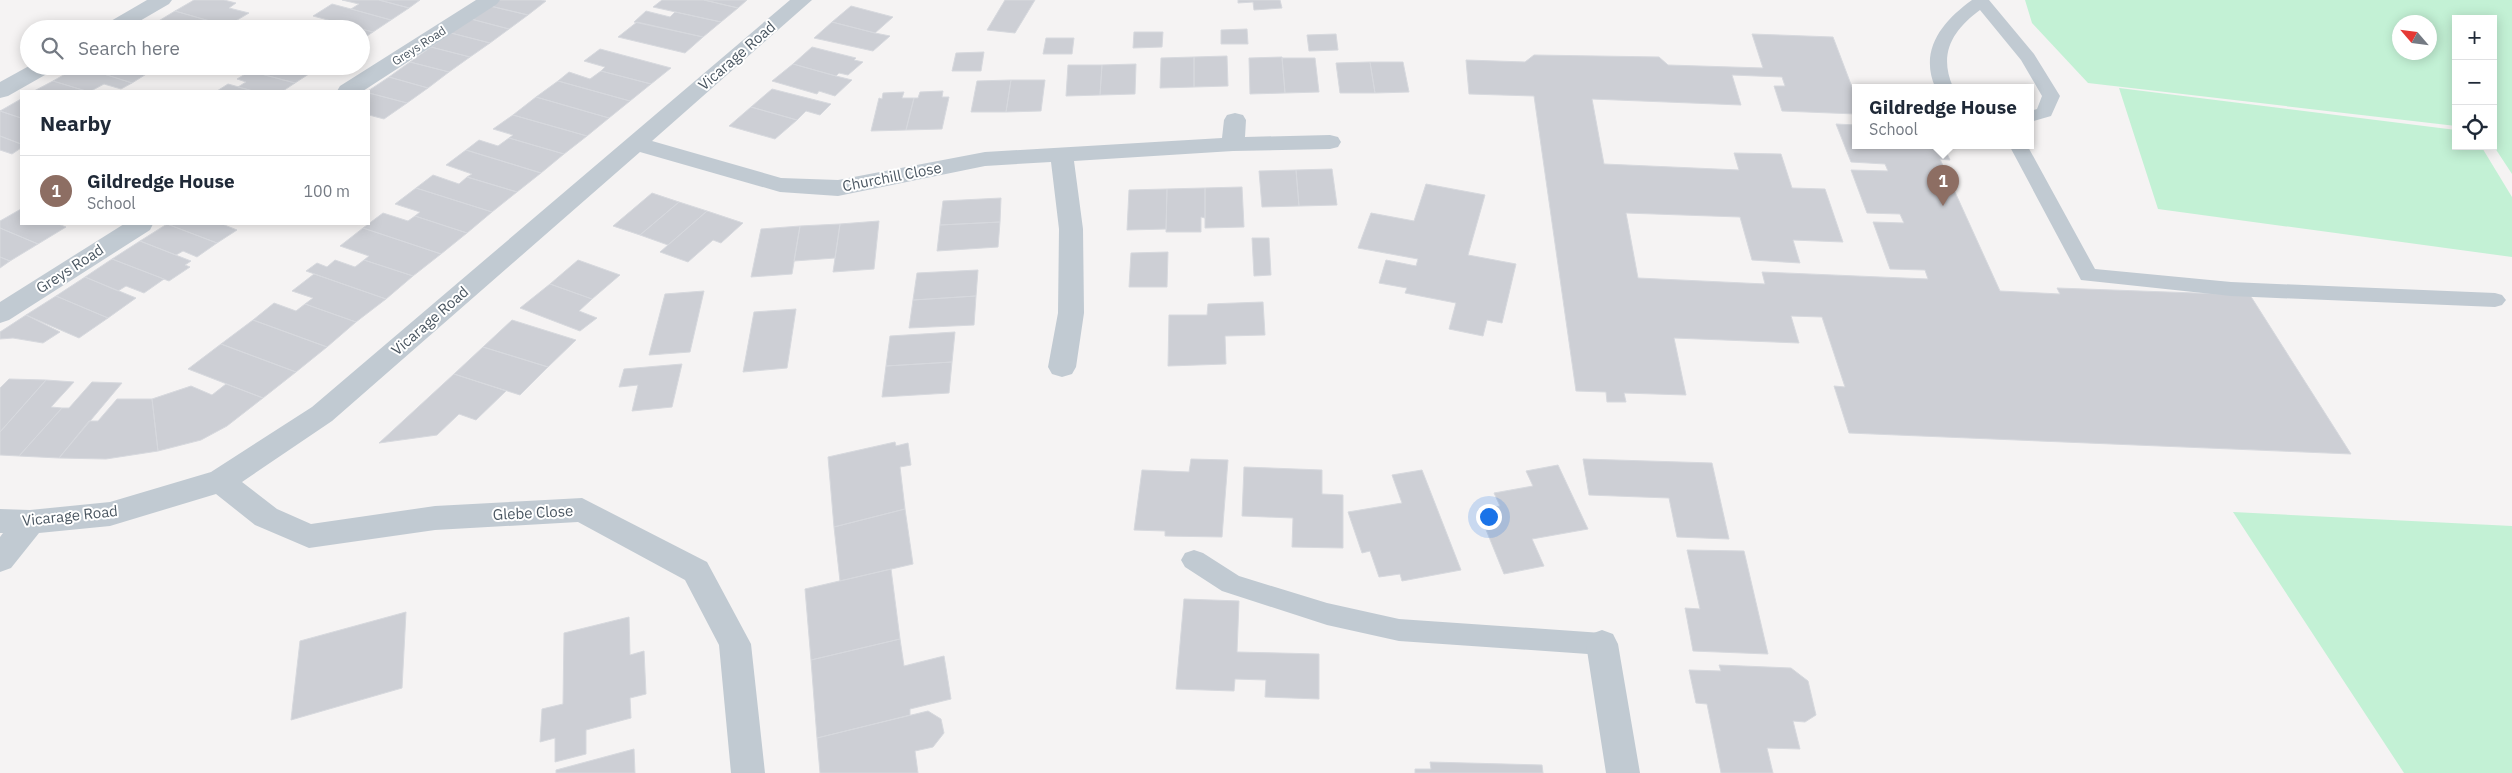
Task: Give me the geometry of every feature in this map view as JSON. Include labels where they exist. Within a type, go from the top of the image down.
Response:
[{"type":"street","points":[[127,20],[162,0]]},
{"type":"street","name":"Greys Road","points":[[350,90],[490,0]]},
{"type":"street","name":"Vicarage Road","points":[[0,521],[30,522],[110,514],[221,481],[322,414],[802,0]]},
{"type":"street","points":[[0,91],[28,75]]},
{"type":"street","points":[[1233,144],[1234,120]]},
{"type":"street","name":"Churchill Close","points":[[636,144],[780,185],[838,188],[985,159],[1233,144],[1330,142]]},
{"type":"street","points":[[1062,154],[1070,229],[1070,313],[1062,367]]},
{"type":"street","name":"Greys Road","points":[[0,314],[139,225]]},
{"type":"street","name":"Glebe Close","points":[[221,481],[266,517],[309,536],[435,518],[582,510],[696,571],[735,644],[748,773]]},
{"type":"street","points":[[0,559],[30,522]]},
{"type":"street","points":[[1602,644],[1623,773]]},
{"type":"lane","points":[[1943,84],[1938,68],[1944,37],[1952,24],[1980,0],[2028,58],[2051,96],[2044,112],[2034,116]]},
{"type":"lane","points":[[2020,149],[2088,275],[2231,289],[2495,300]]},
{"type":"lane","points":[[1194,560],[1231,584],[1327,614],[1399,630],[1602,644]]},
{"type":"green space","points":[[2025,0],[2512,0],[2512,174],[2496,150],[2497,15],[2452,15],[2452,126],[2088,83],[2032,23]]},
{"type":"green space","points":[[2119,88],[2452,130],[2452,150],[2483,150],[2512,197],[2512,257],[2158,209]]},
{"type":"green space","points":[[2233,512],[2512,526],[2512,773],[2404,773]]},
{"type":"building","points":[[194,0],[224,0],[236,3],[229,8],[249,13],[237,20],[206,20],[175,11]]},
{"type":"building","points":[[342,0],[379,0],[409,8],[391,20],[351,9],[359,4]]},
{"type":"building","points":[[379,0],[420,0],[409,8]]},
{"type":"building","points":[[498,0],[546,1],[528,15],[490,6]]},
{"type":"building","points":[[662,0],[704,0],[738,8],[721,22],[653,7]]},
{"type":"building","points":[[704,0],[747,0],[738,8]]},
{"type":"building","points":[[1005,0],[1035,0],[1015,33],[987,30]]},
{"type":"building","points":[[1238,0],[1280,0],[1282,8],[1254,10],[1253,2],[1238,3]]},
{"type":"building","points":[[332,4],[391,20],[373,32],[370,31],[370,20],[328,20],[313,16]]},
{"type":"building","points":[[490,6],[528,15],[509,29],[471,19]]},
{"type":"building","points":[[851,6],[893,17],[875,33],[832,22]]},
{"type":"building","points":[[175,11],[206,20],[160,20]]},
{"type":"building","points":[[646,11],[670,17],[675,12],[721,22],[703,37],[634,22]]},
{"type":"building","points":[[471,19],[509,29],[490,43],[451,33]]},
{"type":"building","points":[[637,22],[703,37],[685,53],[618,37]]},
{"type":"building","points":[[832,22],[890,36],[873,51],[814,38]]},
{"type":"building","points":[[1247,29],[1248,44],[1221,44],[1221,30]]},
{"type":"building","points":[[1134,32],[1163,32],[1162,47],[1133,48]]},
{"type":"building","points":[[451,33],[490,43],[470,57],[431,47]]},
{"type":"building","points":[[1336,34],[1338,50],[1309,51],[1307,35]]},
{"type":"building","points":[[1752,34],[1833,37],[1852,87],[1852,114],[1782,111],[1774,86],[1785,86],[1782,77],[1732,75],[1741,105],[1592,99],[1604,164],[1739,170],[1734,153],[1781,154],[1792,188],[1825,189],[1843,242],[1793,240],[1800,263],[1752,260],[1740,217],[1626,213],[1638,278],[1765,284],[1762,272],[1928,279],[1925,270],[1890,269],[1873,222],[1904,223],[1900,214],[1867,213],[1851,170],[1888,171],[1885,164],[1851,162],[1836,124],[1852,125],[1852,149],[1945,149],[1950,160],[1940,159],[2000,291],[2060,294],[2057,288],[2250,295],[2351,454],[1849,433],[1834,386],[1845,387],[1822,317],[1791,316],[1799,343],[1674,338],[1686,395],[1624,393],[1626,402],[1607,402],[1606,392],[1576,391],[1534,96],[1469,94],[1466,60],[1525,62],[1534,55],[1659,57],[1668,65],[1763,68]]},
{"type":"building","points":[[1046,38],[1074,38],[1072,54],[1043,54]]},
{"type":"building","points":[[431,47],[470,57],[449,72],[410,62]]},
{"type":"building","points":[[812,47],[856,58],[854,60],[863,62],[848,75],[839,73],[836,76],[793,64]]},
{"type":"building","points":[[600,49],[671,68],[651,84],[601,71],[605,67],[584,61]]},
{"type":"building","points":[[984,52],[981,71],[952,71],[956,53]]},
{"type":"building","points":[[1227,56],[1228,86],[1194,87],[1194,57]]},
{"type":"building","points":[[1194,57],[1194,87],[1160,88],[1161,58]]},
{"type":"building","points":[[1282,57],[1285,93],[1250,94],[1249,58]]},
{"type":"building","points":[[1282,58],[1315,58],[1319,92],[1285,93]]},
{"type":"building","points":[[410,62],[449,72],[428,88],[389,77]]},
{"type":"building","points":[[1370,62],[1403,62],[1409,92],[1375,93]]},
{"type":"building","points":[[1370,62],[1375,93],[1340,93],[1336,63]]},
{"type":"building","points":[[793,64],[852,80],[835,96],[819,91],[817,94],[772,81]]},
{"type":"building","points":[[1136,64],[1135,94],[1100,95],[1102,65]]},
{"type":"building","points":[[1068,65],[1102,65],[1100,95],[1066,96]]},
{"type":"building","points":[[601,71],[651,84],[630,101],[558,81],[569,72],[590,79]]},
{"type":"building","points":[[63,75],[107,75],[132,83],[121,89],[104,84],[93,90],[83,90],[53,81]]},
{"type":"building","points":[[107,75],[145,75],[132,83]]},
{"type":"building","points":[[244,75],[265,75],[295,83],[284,90],[249,90],[238,87],[246,82],[237,79]]},
{"type":"building","points":[[265,75],[307,75],[295,83]]},
{"type":"building","points":[[389,77],[428,88],[407,103],[370,93],[370,90]]},
{"type":"building","points":[[1011,80],[1045,80],[1041,111],[1006,112]]},
{"type":"building","points":[[1011,80],[1006,112],[971,112],[977,81]]},
{"type":"building","points":[[53,81],[83,90],[36,90]]},
{"type":"building","points":[[558,81],[630,101],[609,118],[536,97]]},
{"type":"building","points":[[228,84],[249,90],[219,90]]},
{"type":"building","points":[[772,89],[831,104],[820,115],[806,111],[797,120],[751,107]]},
{"type":"building","points":[[943,91],[942,97],[949,97],[942,129],[906,130],[914,98],[918,98],[920,92]]},
{"type":"building","points":[[904,92],[902,98],[914,98],[906,130],[871,131],[879,98],[882,99],[883,93]]},
{"type":"building","points":[[370,93],[407,103],[384,119],[370,115]]},
{"type":"building","points":[[536,97],[609,118],[587,136],[513,115]]},
{"type":"building","points":[[20,100],[20,118],[0,111]]},
{"type":"building","points":[[751,107],[797,120],[775,139],[729,126]]},
{"type":"building","points":[[0,111],[20,118],[20,144],[0,136]]},
{"type":"building","points":[[513,115],[587,136],[564,154],[509,138],[513,135],[493,129]]},
{"type":"building","points":[[0,136],[20,144],[20,149],[12,154],[0,150]]},
{"type":"building","points":[[509,138],[564,154],[541,173],[466,150],[479,140],[498,146]]},
{"type":"building","points":[[466,150],[541,173],[517,192],[467,177],[472,174],[446,165]]},
{"type":"building","points":[[1332,169],[1337,205],[1299,206],[1296,170]]},
{"type":"building","points":[[1296,170],[1299,206],[1262,207],[1259,171]]},
{"type":"building","points":[[433,175],[459,184],[467,177],[517,192],[492,212],[416,188]]},
{"type":"building","points":[[1426,184],[1485,195],[1468,255],[1516,264],[1502,323],[1487,320],[1483,336],[1449,329],[1456,303],[1405,293],[1407,288],[1379,283],[1386,260],[1416,266],[1418,259],[1358,248],[1371,213],[1414,221]]},
{"type":"building","points":[[1242,187],[1244,227],[1205,228],[1205,188]]},
{"type":"building","points":[[416,188],[492,212],[467,233],[415,216],[420,212],[395,204]]},
{"type":"building","points":[[1205,188],[1205,218],[1201,217],[1201,232],[1166,232],[1167,189]]},
{"type":"building","points":[[1167,189],[1166,229],[1127,230],[1129,190]]},
{"type":"building","points":[[652,193],[679,202],[640,235],[613,226]]},
{"type":"building","points":[[1001,198],[1000,222],[940,225],[943,201]]},
{"type":"building","points":[[679,202],[707,211],[668,245],[640,235]]},
{"type":"building","points":[[20,210],[20,225],[61,225],[66,227],[38,244],[0,228],[0,221]]},
{"type":"building","points":[[707,211],[743,223],[721,243],[713,240],[688,262],[660,252]]},
{"type":"building","points":[[383,213],[408,221],[415,216],[467,233],[441,254],[363,228],[370,225],[370,223]]},
{"type":"building","points":[[879,221],[874,269],[833,272],[840,224]]},
{"type":"building","points":[[1000,222],[998,247],[937,251],[940,225]]},
{"type":"building","points":[[840,224],[835,258],[794,261],[800,226]]},
{"type":"building","points":[[165,225],[170,225],[217,243],[197,257],[183,251],[176,255],[140,241]]},
{"type":"building","points":[[170,225],[224,225],[237,230],[217,243]]},
{"type":"building","points":[[800,226],[792,274],[751,277],[761,229]]},
{"type":"building","points":[[0,228],[38,244],[10,261],[0,257]]},
{"type":"building","points":[[363,228],[441,254],[413,276],[364,260],[369,256],[340,246]]},
{"type":"building","points":[[1252,238],[1269,238],[1271,275],[1254,276]]},
{"type":"building","points":[[140,241],[191,261],[185,265],[190,267],[169,281],[112,259]]},
{"type":"building","points":[[1168,252],[1167,287],[1129,287],[1131,253]]},
{"type":"building","points":[[0,257],[10,261],[0,268]]},
{"type":"building","points":[[112,259],[164,279],[144,293],[126,286],[118,291],[85,277]]},
{"type":"building","points":[[335,260],[355,267],[364,260],[413,276],[386,299],[306,271],[317,263],[327,267]]},
{"type":"building","points":[[578,260],[620,275],[592,299],[550,284]]},
{"type":"building","points":[[978,270],[976,296],[913,300],[917,273]]},
{"type":"building","points":[[314,274],[386,299],[356,322],[305,304],[313,298],[292,291]]},
{"type":"building","points":[[85,277],[136,298],[108,318],[56,296]]},
{"type":"building","points":[[550,284],[592,299],[579,311],[597,318],[580,331],[520,308]]},
{"type":"building","points":[[704,291],[690,352],[649,355],[665,294]]},
{"type":"building","points":[[56,296],[108,318],[79,338],[26,315]]},
{"type":"building","points":[[976,296],[974,325],[909,328],[913,300]]},
{"type":"building","points":[[1263,302],[1265,335],[1225,336],[1226,364],[1168,366],[1169,315],[1207,315],[1208,304]]},
{"type":"building","points":[[274,303],[296,311],[305,304],[356,322],[327,347],[253,320]]},
{"type":"building","points":[[796,309],[787,368],[743,372],[754,312]]},
{"type":"building","points":[[26,315],[60,332],[43,343],[13,338],[0,339],[0,332]]},
{"type":"building","points":[[253,320],[327,347],[296,372],[221,344]]},
{"type":"building","points":[[512,320],[576,340],[548,367],[483,347]]},
{"type":"building","points":[[955,332],[952,362],[886,366],[890,336]]},
{"type":"building","points":[[221,344],[296,372],[263,398],[188,369]]},
{"type":"building","points":[[483,347],[548,367],[520,395],[454,374]]},
{"type":"building","points":[[952,362],[949,393],[882,397],[886,366]]},
{"type":"building","points":[[682,364],[672,407],[632,411],[638,385],[619,387],[624,369]]},
{"type":"building","points":[[454,374],[506,391],[476,420],[459,414],[437,435],[379,443]]},
{"type":"building","points":[[9,379],[46,380],[0,432],[0,388]]},
{"type":"building","points":[[46,380],[74,382],[51,407],[62,408],[19,456],[0,455],[0,432]]},
{"type":"building","points":[[92,382],[122,383],[59,458],[19,456],[62,408],[69,408]]},
{"type":"building","points":[[226,384],[263,398],[227,426],[201,440],[158,451],[152,399],[191,386],[212,395]]},
{"type":"building","points":[[117,399],[152,399],[158,451],[106,459],[59,458],[89,421],[98,421]]},
{"type":"building","points":[[895,442],[896,446],[908,443],[911,465],[900,467],[905,509],[834,527],[828,457]]},
{"type":"building","points":[[1191,459],[1228,460],[1222,537],[1165,536],[1165,531],[1134,530],[1142,470],[1189,472]]},
{"type":"building","points":[[1583,459],[1712,463],[1729,539],[1677,537],[1669,498],[1589,495]]},
{"type":"building","points":[[1558,465],[1588,529],[1532,539],[1544,566],[1504,574],[1478,510],[1500,506],[1494,493],[1533,486],[1526,471]]},
{"type":"building","points":[[1244,467],[1322,470],[1322,494],[1343,495],[1343,548],[1292,547],[1293,518],[1242,516]]},
{"type":"building","points":[[1422,470],[1461,570],[1402,581],[1400,574],[1379,577],[1370,551],[1362,553],[1348,512],[1402,503],[1392,475]]},
{"type":"building","points":[[905,509],[913,564],[840,581],[834,527]]},
{"type":"building","points":[[1687,550],[1744,551],[1768,654],[1693,651],[1685,608],[1700,609]]},
{"type":"building","points":[[891,569],[900,639],[811,660],[805,589]]},
{"type":"building","points":[[1184,599],[1239,601],[1237,652],[1319,654],[1319,699],[1265,697],[1266,680],[1235,679],[1234,691],[1176,689]]},
{"type":"building","points":[[406,612],[402,688],[291,720],[300,641]]},
{"type":"building","points":[[629,617],[630,655],[644,651],[646,694],[630,698],[631,718],[586,730],[586,754],[555,762],[555,738],[540,742],[542,709],[563,704],[564,633]]},
{"type":"building","points":[[900,639],[904,666],[944,656],[951,699],[910,709],[910,715],[817,738],[811,660]]},
{"type":"building","points":[[1719,665],[1791,668],[1808,681],[1816,715],[1805,722],[1793,721],[1800,749],[1767,748],[1773,773],[1721,773],[1707,704],[1696,703],[1689,670],[1721,671]]},
{"type":"building","points":[[928,711],[941,719],[944,733],[933,747],[915,751],[918,773],[820,773],[817,738]]},
{"type":"building","points":[[634,749],[635,773],[556,773],[556,770]]},
{"type":"building","points":[[1430,762],[1542,765],[1543,773],[1415,773],[1415,769],[1431,769]]},
{"type":"place","name":"Gildredge House","points":[[1943,206]]}]
